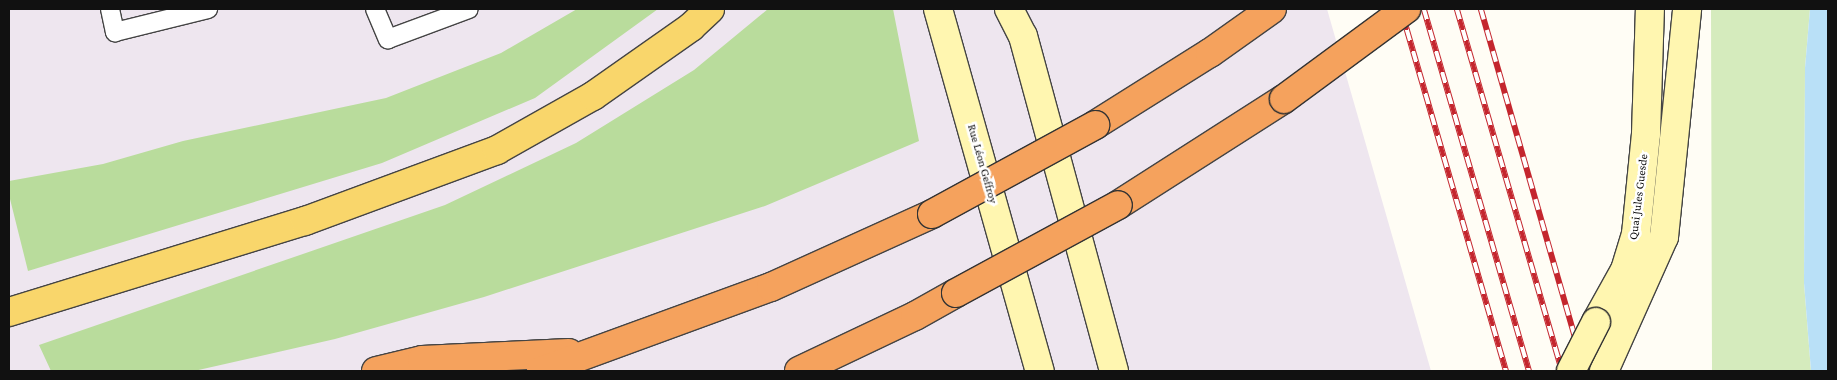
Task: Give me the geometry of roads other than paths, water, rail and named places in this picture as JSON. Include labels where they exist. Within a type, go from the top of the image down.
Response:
[{"type":"highway","points":[[799,371],[915,316],[1118,205],[1284,99],[1406,9]]},
{"type":"highway","points":[[541,371],[603,351],[771,288],[932,214],[1095,125],[1270,10]]},
{"type":"highway","points":[[376,371],[422,360],[603,351]]},
{"type":"main road","points":[[14,310],[305,221],[497,150],[593,96],[691,27],[710,9]]},
{"type":"main road","name":"Rue Léon Geffroy","points":[[938,9],[1040,371]]},
{"type":"main road","points":[[1009,9],[1023,36],[1096,299],[1114,371]]},
{"type":"main road","name":"Quai Jules Guesde","points":[[1571,371],[1625,270],[1636,234],[1646,134],[1650,9]]},
{"type":"main road","points":[[1604,371],[1664,237],[1687,9]]},
{"type":"lane","points":[[110,9],[115,32],[208,9]]},
{"type":"lane","points":[[375,9],[388,39],[469,9]]},
{"type":"water","points":[[1810,9],[1828,9],[1828,371],[1811,371],[1804,283],[1805,68]]},
{"type":"railway","points":[[1401,9],[1506,371]]},
{"type":"railway","points":[[1424,9],[1529,371]]},
{"type":"railway","points":[[1457,9],[1562,371]]},
{"type":"railway","points":[[1481,9],[1585,371]]}]
